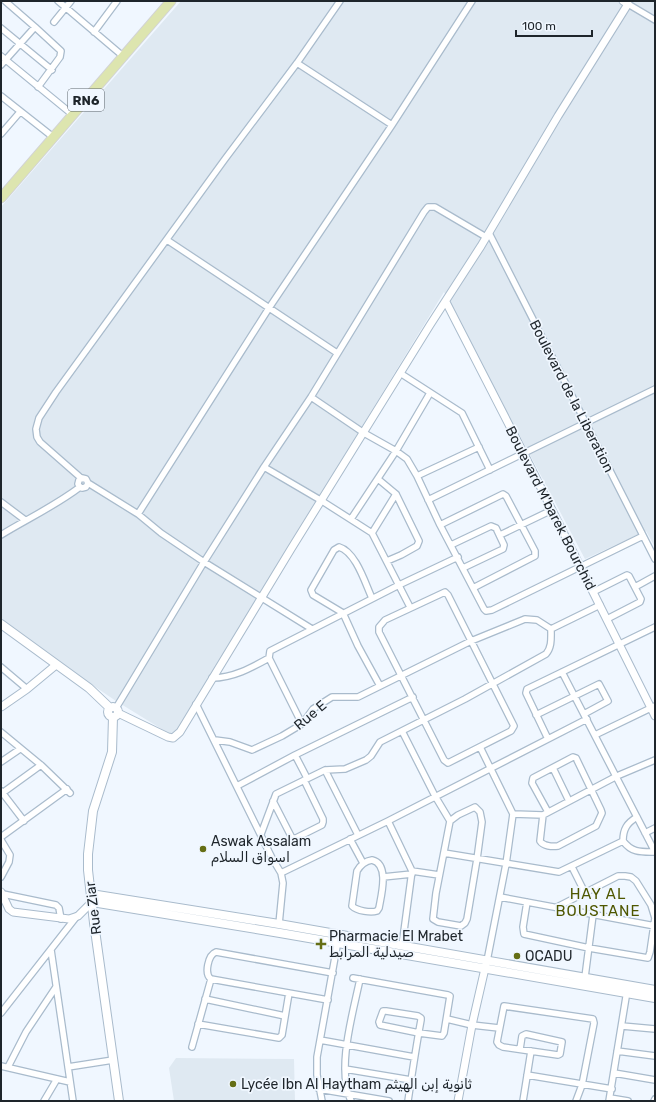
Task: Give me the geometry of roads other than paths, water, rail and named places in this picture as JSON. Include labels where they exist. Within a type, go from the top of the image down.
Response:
[{"type":"main road","name":"RN6","points":[[1,198],[171,1]]},
{"type":"main road","points":[[1,624],[96,694],[114,712]]},
{"type":"main road","name":"Rue Ziar","points":[[114,712],[112,752],[93,811],[88,854],[92,902],[119,1101]]},
{"type":"main road","points":[[91,894],[172,906],[208,917],[628,990],[655,990]]},
{"type":"main road","points":[[92,902],[171,915],[279,924],[339,939],[402,946],[486,965],[585,977],[655,998]]},
{"type":"main road","points":[[171,915],[172,906]]},
{"type":"street","points":[[4,1],[35,27],[61,52],[60,57],[52,70],[38,87]]},
{"type":"street","points":[[58,1],[124,57]]},
{"type":"street","points":[[54,22],[71,1]]},
{"type":"street","points":[[94,32],[117,1]]},
{"type":"street","points":[[312,629],[204,562],[161,533],[138,514],[88,483],[86,479],[81,478],[40,442],[36,433],[36,425],[56,392],[340,1]]},
{"type":"street","points":[[138,514],[270,308],[392,125],[472,1]]},
{"type":"street","points":[[488,235],[435,207],[428,207],[424,212],[311,397],[264,467],[204,562],[114,712],[172,738],[180,732],[400,373],[488,235],[558,116],[628,2],[655,20]]},
{"type":"street","points":[[1,65],[3,58],[20,44],[35,27]]},
{"type":"street","points":[[1,28],[52,70]]},
{"type":"street","points":[[3,58],[73,115]]},
{"type":"street","points":[[297,62],[392,125]]},
{"type":"street","points":[[1,96],[53,137]]},
{"type":"street","points":[[1,134],[20,112]]},
{"type":"street","name":"Boulevard de la Liberation","points":[[488,235],[655,559]]},
{"type":"street","points":[[167,240],[337,353]]},
{"type":"street","name":"Boulevard M'barek Bourchid","points":[[446,302],[653,707],[655,716]]},
{"type":"street","points":[[400,373],[462,413],[490,470]]},
{"type":"street","points":[[428,500],[655,389]]},
{"type":"street","points":[[648,392],[655,396]]},
{"type":"street","points":[[351,519],[396,451],[430,393]]},
{"type":"street","points":[[311,397],[364,433],[407,459],[484,609],[489,611],[643,536]]},
{"type":"street","points":[[417,476],[479,447]]},
{"type":"street","points":[[264,467],[322,500],[372,533],[410,608]]},
{"type":"street","points":[[80,487],[78,483],[81,478]]},
{"type":"street","points":[[378,479],[396,494],[419,542],[415,547],[387,561]]},
{"type":"street","points":[[1,535],[69,496],[80,487],[85,488],[88,483]]},
{"type":"street","points":[[372,533],[396,494]]},
{"type":"street","points":[[440,525],[503,494],[506,496],[522,524],[536,556],[473,588]]},
{"type":"street","points":[[1,502],[25,520]]},
{"type":"street","points":[[500,535],[552,510]]},
{"type":"street","points":[[451,545],[492,526],[496,528],[500,535],[504,545],[503,549],[463,568]]},
{"type":"street","points":[[372,598],[353,559],[346,550],[338,547],[334,550],[311,591],[313,595],[343,613],[358,646],[380,686]]},
{"type":"street","points":[[302,724],[269,658],[269,653],[272,649],[372,598],[458,557]]},
{"type":"street","points":[[593,592],[627,575],[635,587],[641,599],[640,602],[607,619]]},
{"type":"street","points":[[635,587],[655,576]]},
{"type":"street","points":[[441,593],[446,593],[471,641],[514,724],[514,728],[512,731],[448,763],[443,759],[423,720],[413,697],[379,632],[379,627],[385,620],[441,593]]},
{"type":"street","points":[[261,834],[276,794],[325,770],[345,769],[366,760],[371,756],[380,742],[546,654],[551,644],[551,629],[600,605]]},
{"type":"street","name":"Rue E","points":[[215,740],[230,742],[252,750],[282,736],[302,724],[313,709],[332,697],[358,697],[471,641],[525,619],[537,620],[551,629]]},
{"type":"street","points":[[548,739],[526,693],[526,690],[655,627]]},
{"type":"street","points":[[212,678],[230,677],[254,667],[269,658]]},
{"type":"street","points":[[1,707],[27,689],[56,665]]},
{"type":"street","points":[[1,667],[27,689]]},
{"type":"street","points":[[562,672],[617,776],[655,852],[637,852],[627,847],[623,841],[623,833],[626,827],[629,822],[637,817]]},
{"type":"street","points":[[281,873],[388,821],[548,739],[606,703],[608,699],[598,684],[536,715]]},
{"type":"street","points":[[237,786],[295,755],[413,697]]},
{"type":"street","points":[[196,704],[281,873],[283,884],[279,924]]},
{"type":"street","points":[[595,735],[653,707]]},
{"type":"street","points":[[402,731],[435,796],[450,821],[433,919],[438,922],[463,925],[466,919],[482,822],[478,809],[473,808],[458,815],[450,821]]},
{"type":"street","points":[[1,732],[41,765],[69,791],[1,837]]},
{"type":"street","points":[[458,1101],[472,1025],[500,897],[506,864],[512,814],[480,746]]},
{"type":"street","points":[[1,762],[20,749]]},
{"type":"street","points":[[273,801],[292,838],[296,838],[322,825],[323,820],[295,755]]},
{"type":"street","points":[[573,757],[576,758],[602,813],[595,828],[558,846],[542,844],[540,841],[545,813],[532,780],[532,778],[553,768],[573,757]]},
{"type":"street","points":[[512,814],[545,813],[617,776],[655,760]]},
{"type":"street","points":[[24,821],[2,792],[41,765]]},
{"type":"street","points":[[553,768],[569,801]]},
{"type":"street","points":[[325,770],[358,835]]},
{"type":"street","points":[[388,821],[412,872],[402,946]]},
{"type":"street","points":[[645,833],[655,828]]},
{"type":"street","points":[[350,839],[363,863]]},
{"type":"street","points":[[1,840],[10,855],[1,877]]},
{"type":"street","points":[[444,853],[559,872],[623,841]]},
{"type":"street","points":[[367,861],[375,861],[379,865],[383,877],[377,911],[363,911],[353,908],[357,871],[360,866],[367,861]]},
{"type":"street","points":[[572,867],[585,893]]},
{"type":"street","points":[[383,877],[412,872],[440,875]]},
{"type":"street","points":[[527,902],[523,927],[524,934],[589,948],[648,958],[655,918],[651,905],[636,881],[631,877],[618,876],[557,907]]},
{"type":"street","points":[[2,893],[56,905],[59,908],[61,919]]},
{"type":"street","points":[[2,893],[9,909],[13,912],[61,919],[68,919],[78,916]]},
{"type":"street","points":[[500,897],[654,926]]},
{"type":"street","points":[[2,1011],[78,916],[92,902]]},
{"type":"street","points":[[585,977],[594,915]]},
{"type":"street","points":[[322,1101],[317,1075],[317,1057],[339,939]]},
{"type":"street","points":[[51,950],[73,1101]]},
{"type":"street","points":[[328,1000],[208,978],[207,973],[210,956],[212,953],[216,952],[333,973]]},
{"type":"street","points":[[353,978],[448,995],[450,998],[447,1019],[442,1036],[419,1033],[380,1025],[379,1022],[382,1012],[386,1011],[420,1017],[422,1020],[419,1033],[414,1057],[408,1101]]},
{"type":"street","points":[[192,1047],[211,979]]},
{"type":"street","points":[[351,1101],[348,1094],[345,1069],[347,1045],[360,979]]},
{"type":"street","points":[[8,1067],[26,1032],[56,987]]},
{"type":"street","points":[[628,990],[609,1100],[628,1101]]},
{"type":"street","points":[[198,1024],[279,1038],[282,1035],[289,993]]},
{"type":"street","points":[[205,999],[285,1016]]},
{"type":"street","points":[[520,1049],[522,1036],[526,1034],[562,1042],[559,1055],[531,1051],[502,1046],[498,1044],[499,1028],[503,1007],[505,1006],[593,1019],[594,1023],[582,1085],[576,1101]]},
{"type":"street","points":[[447,1019],[472,1025],[499,1028]]},
{"type":"street","points":[[622,1026],[655,1030]]},
{"type":"street","points":[[320,1040],[414,1057]]},
{"type":"street","points":[[523,1101],[531,1051]]},
{"type":"street","points":[[617,1051],[655,1056]]},
{"type":"street","points":[[68,1067],[113,1060]]},
{"type":"street","points":[[1,1066],[70,1082]]},
{"type":"street","points":[[345,1069],[411,1080]]},
{"type":"street","points":[[614,1073],[655,1080]]},
{"type":"street","points":[[527,1075],[612,1089]]},
{"type":"street","points":[[44,1101],[56,1079]]},
{"type":"street","points":[[320,1089],[389,1101]]},
{"type":"place","name":"Aswak Assalam اسواق السلام","points":[[203,849]]},
{"type":"place","name":"Pharmacie El Mrabet صيدلية المرابط","points":[[321,944]]},
{"type":"place","name":"OCADU","points":[[517,956]]},
{"type":"place","name":"Lycée Ibn Al Haytham ثانوية إبن الهيثم","points":[[233,1084]]},
{"type":"district","name":"HAY AL BOUSTANE","points":[[598,902]]}]
